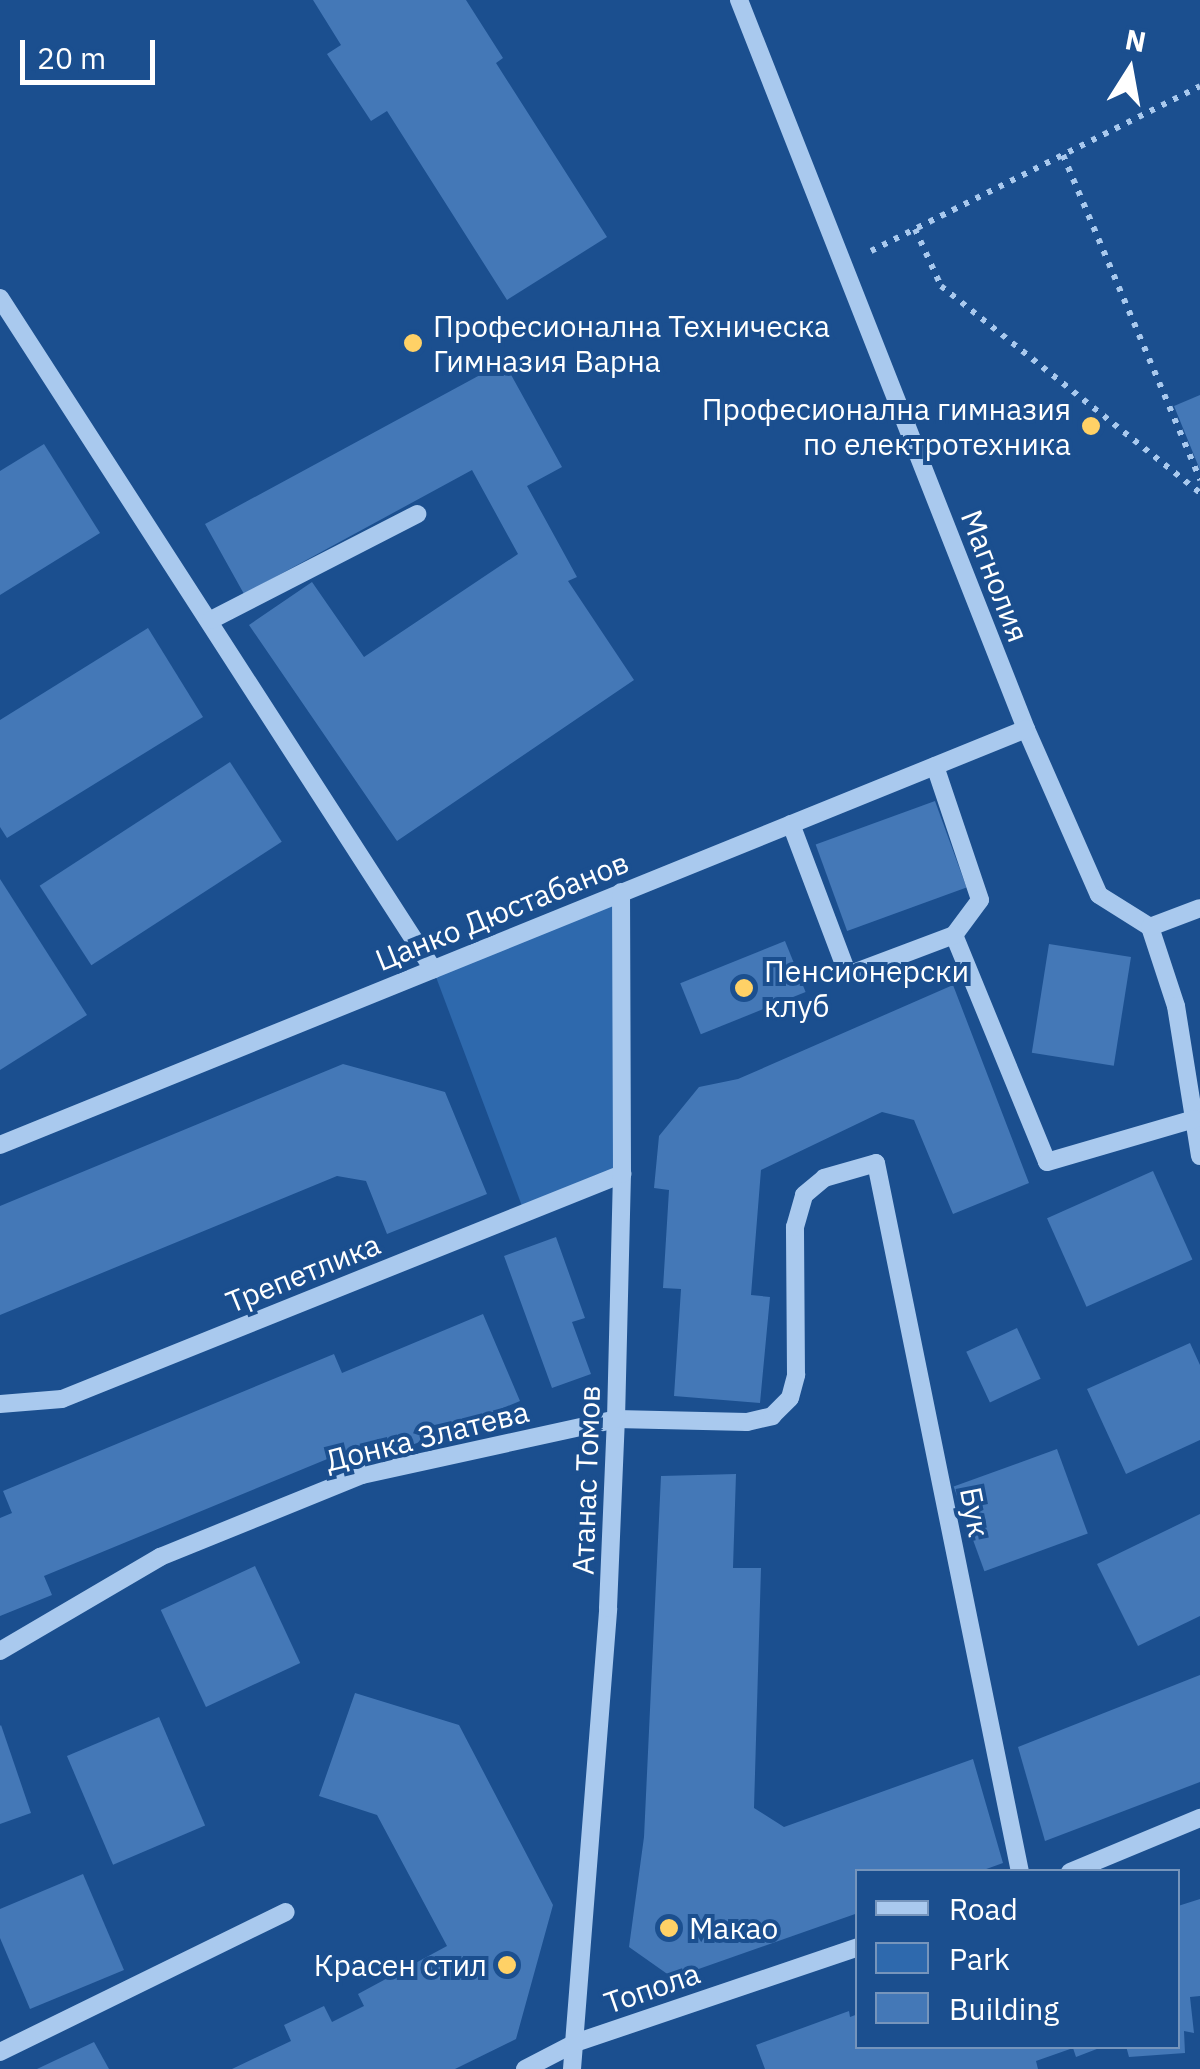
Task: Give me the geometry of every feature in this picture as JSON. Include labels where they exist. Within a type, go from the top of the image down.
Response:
[{"type":"street","name":"Магнолия","points":[[739,0],[1026,729],[1099,895],[1150,926]]},
{"type":"street","points":[[0,298],[212,620],[433,969]]},
{"type":"street","points":[[212,620],[418,514]]},
{"type":"street","name":"Цанко Дюстабанов","points":[[0,1144],[1026,729]]},
{"type":"street","points":[[791,824],[848,975],[954,936],[980,900],[935,766]]},
{"type":"street","name":"Атанас Томов","points":[[572,2069],[608,1608],[616,1419],[622,1174],[621,892]]},
{"type":"street","points":[[1200,908],[1150,926],[1176,1006],[1200,1156]]},
{"type":"street","points":[[954,936],[1047,1162],[1194,1118]]},
{"type":"street","name":"Донка Златева","points":[[0,1651],[160,1556],[362,1475],[616,1419],[747,1422],[772,1416],[790,1398],[796,1375],[794,1228],[804,1195],[824,1178],[876,1163]]},
{"type":"street","name":"Бук","points":[[876,1163],[1019,1869]]},
{"type":"street","name":"Трепетлика","points":[[0,1404],[62,1400],[622,1174]]},
{"type":"street","points":[[1077,1869],[1200,1818]]},
{"type":"street","points":[[0,2052],[286,1912]]},
{"type":"street","name":"Топола","points":[[525,2069],[575,2044],[855,1948]]},
{"type":"path","points":[[843,265],[1200,86]]},
{"type":"path","points":[[1063,155],[1200,480]]},
{"type":"path","points":[[916,229],[942,286],[1200,493]]},
{"type":"green space","points":[[621,892],[622,1174],[525,1214],[433,969]]},
{"type":"building","points":[[313,0],[466,0],[503,58],[496,63],[607,237],[507,300],[387,111],[371,121],[327,54],[341,45]]},
{"type":"building","points":[[504,362],[562,467],[527,486],[577,577],[568,581],[634,680],[397,841],[249,625],[312,582],[364,657],[518,554],[472,470],[244,594],[205,524]]},
{"type":"building","points":[[1200,395],[1200,470],[1174,406]]},
{"type":"building","points":[[44,444],[100,533],[0,595],[0,471]]},
{"type":"building","points":[[148,628],[203,717],[7,838],[0,827],[0,720]]},
{"type":"building","points":[[230,762],[282,842],[91,965],[40,886]]},
{"type":"building","points":[[935,801],[966,887],[847,931],[816,844]]},
{"type":"building","points":[[0,879],[87,1015],[0,1070]]},
{"type":"building","name":"Пенсионерски клуб","points":[[785,941],[806,992],[701,1034],[680,983]]},
{"type":"building","points":[[1049,944],[1131,957],[1114,1066],[1032,1053]]},
{"type":"building","points":[[953,985],[1029,1183],[953,1214],[914,1120],[882,1112],[761,1170],[751,1295],[770,1297],[760,1403],[674,1396],[681,1289],[663,1288],[669,1190],[654,1188],[659,1136],[699,1087],[738,1079]]},
{"type":"building","points":[[343,1064],[445,1092],[487,1194],[387,1234],[366,1181],[337,1176],[0,1315],[0,1206]]},
{"type":"building","points":[[1153,1171],[1192,1260],[1086,1307],[1047,1218]]},
{"type":"building","points":[[556,1237],[585,1318],[572,1322],[591,1374],[552,1388],[504,1256]]},
{"type":"building","points":[[483,1314],[520,1401],[373,1461],[366,1443],[44,1576],[52,1595],[0,1616],[0,1518],[12,1513],[3,1491],[334,1354],[342,1373]]},
{"type":"building","points":[[1017,1328],[1041,1379],[990,1402],[966,1352]]},
{"type":"building","points":[[1190,1343],[1200,1365],[1200,1440],[1126,1474],[1087,1389]]},
{"type":"building","points":[[1057,1449],[1088,1534],[984,1571],[954,1487]]},
{"type":"building","points":[[736,1474],[733,1568],[761,1568],[754,1808],[784,1827],[973,1759],[1003,1863],[986,1869],[855,1869],[855,1914],[673,1978],[629,1947],[644,1837],[661,1476]]},
{"type":"building","points":[[1200,1514],[1200,1616],[1138,1646],[1097,1564]]},
{"type":"building","points":[[255,1566],[300,1663],[206,1707],[161,1610]]},
{"type":"building","points":[[1200,1675],[1200,1782],[1045,1841],[1018,1747]]},
{"type":"building","points":[[355,1693],[459,1725],[553,1905],[516,2039],[455,2069],[232,2069],[291,2041],[284,2025],[324,2006],[332,2022],[364,2006],[358,1994],[447,1946],[377,1815],[319,1796]]},
{"type":"building","points":[[159,1717],[205,1826],[113,1865],[67,1756]]},
{"type":"building","points":[[0,1726],[31,1813],[0,1824]]},
{"type":"building","points":[[83,1874],[124,1970],[30,2009],[0,1938],[0,1909]]},
{"type":"building","points":[[1200,1899],[1200,1996],[1190,1997],[1194,2033],[1184,2031],[1185,2053],[1129,2057],[1127,2049],[1180,2049],[1180,1905]]},
{"type":"building","points":[[849,2011],[850,2017],[855,2015],[855,2049],[1070,2049],[1036,2061],[1038,2069],[765,2069],[756,2045]]},
{"type":"building","points":[[94,2042],[109,2069],[37,2069]]},
{"type":"building","points":[[1073,2049],[1097,2049],[1076,2057]]},
{"type":"place","name":"Професионална Техническа Гимназия Варна","points":[[413,343]]},
{"type":"place","name":"Професионална гимназия по електротехника","points":[[1091,426]]},
{"type":"place","name":"Пенсионерски клуб","points":[[744,988]]},
{"type":"place","name":"Макао","points":[[669,1928]]},
{"type":"place","name":"Красен стил","points":[[507,1965]]}]
